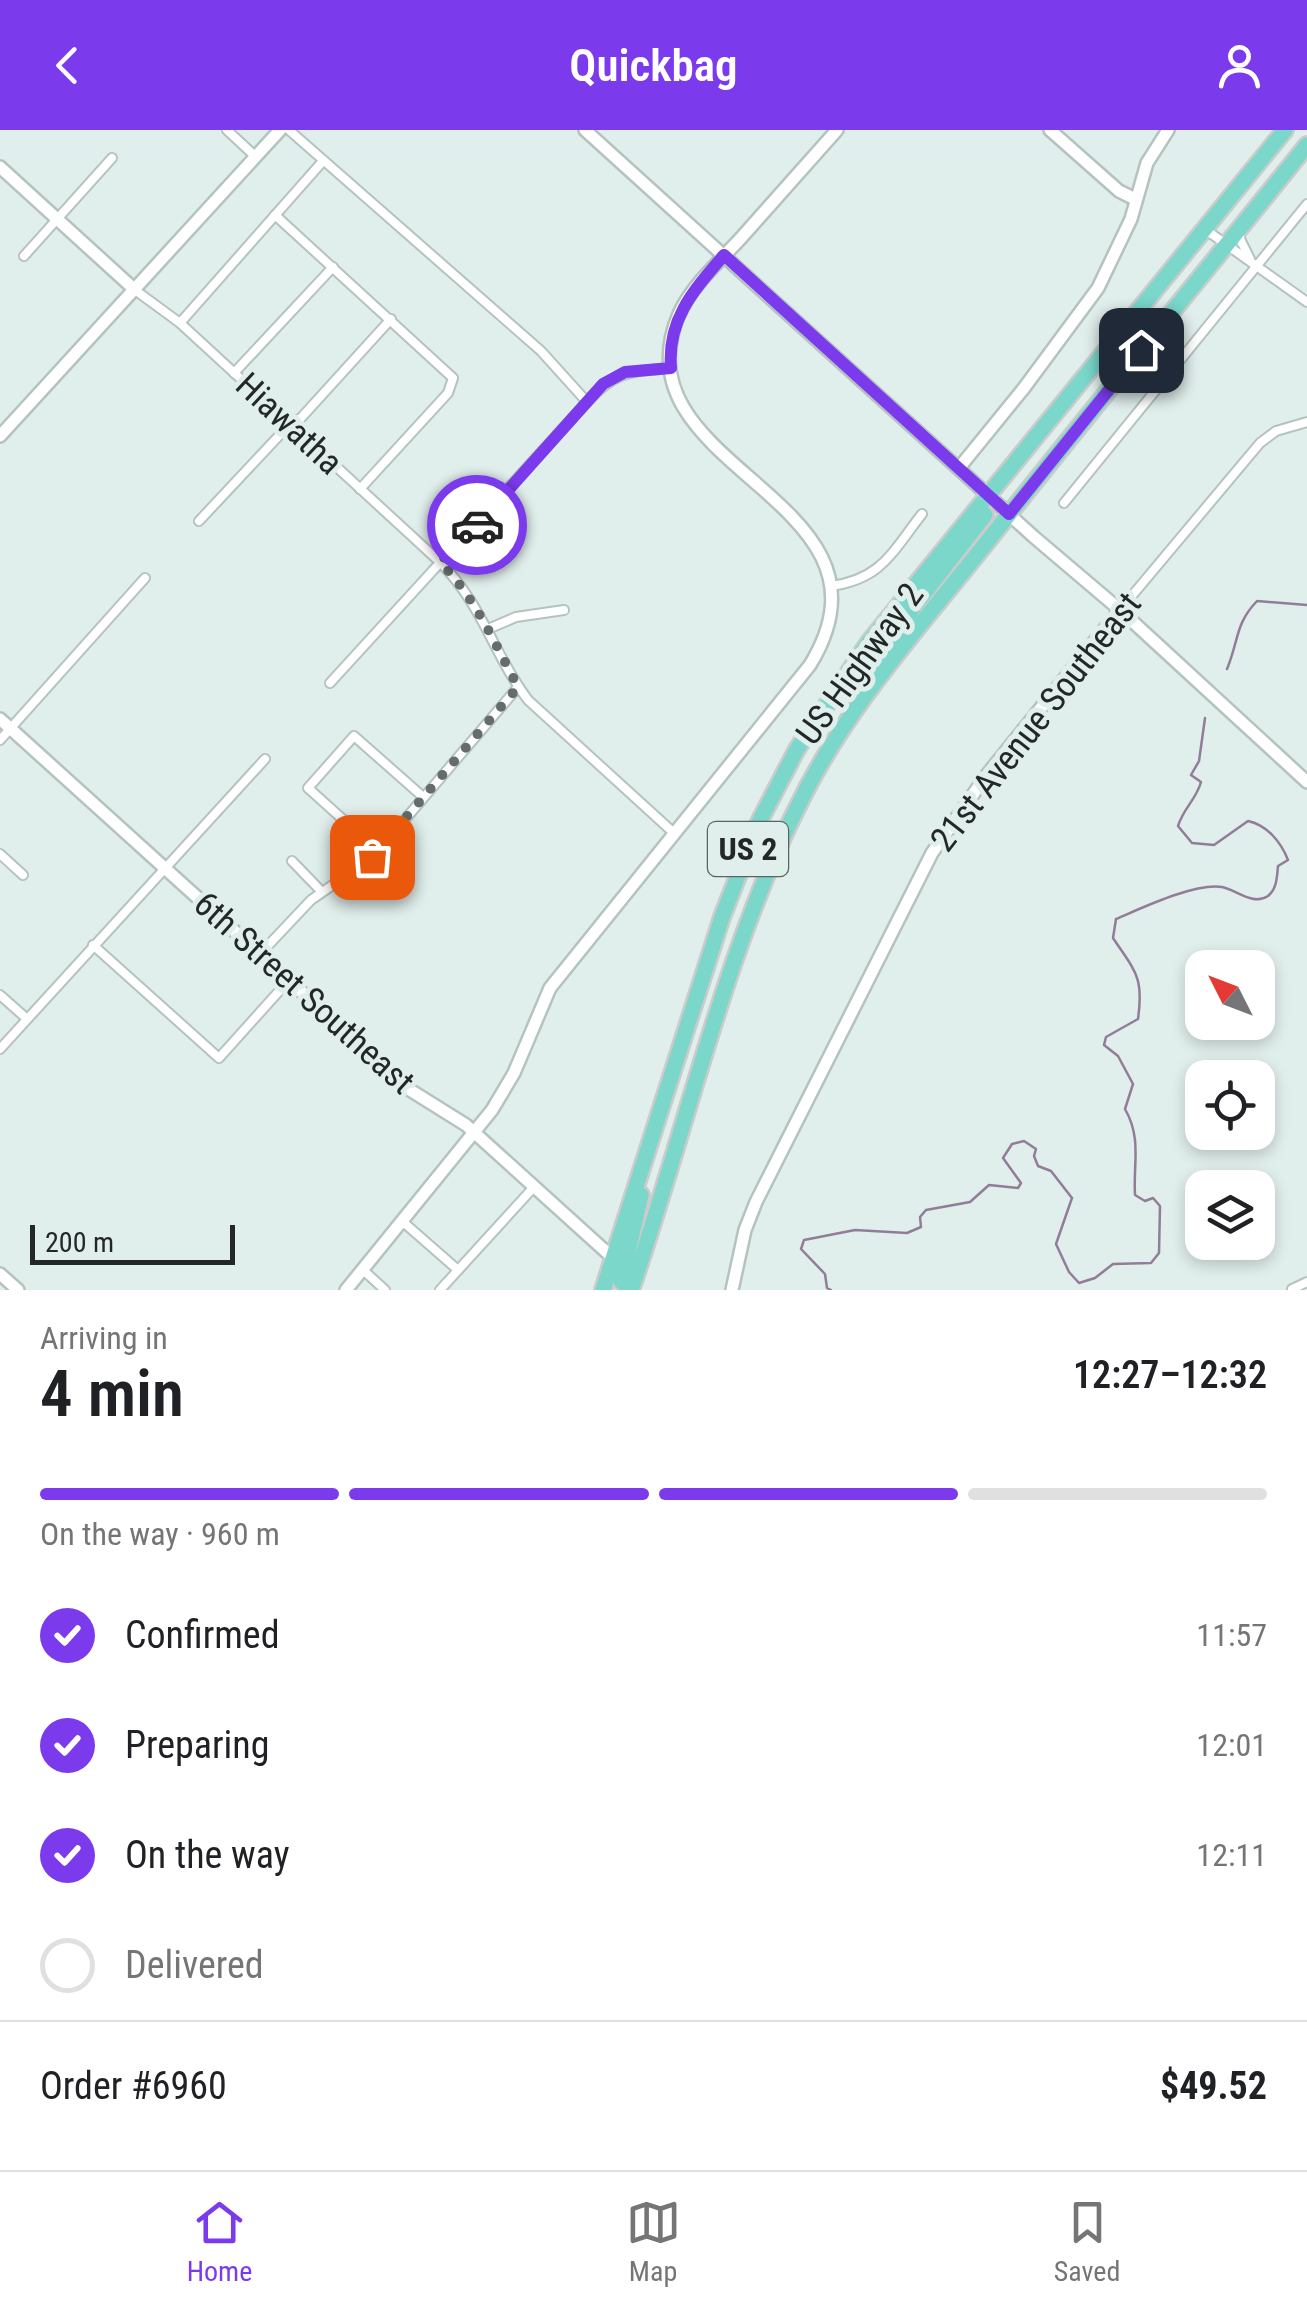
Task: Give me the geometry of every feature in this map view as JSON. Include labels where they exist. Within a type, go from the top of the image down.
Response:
[{"type":"highway","name":"US Highway 2","points":[[603,1290],[705,966],[742,863],[798,749],[869,642],[1285,130]]},
{"type":"highway","name":"US Highway 2","points":[[630,1290],[763,885],[799,802],[855,711],[1307,145]]},
{"type":"highway","points":[[1009,514],[1004,500],[1006,491],[1068,412],[1117,338]]},
{"type":"highway","points":[[855,711],[902,624],[975,530],[990,504],[989,496]]},
{"type":"highway","points":[[630,1290],[621,1281],[622,1274],[654,1127]]},
{"type":"highway","points":[[611,1290],[617,1269],[613,1258]]},
{"type":"street","points":[[228,130],[256,157]]},
{"type":"street","points":[[0,436],[280,130]]},
{"type":"street","points":[[289,130],[541,351],[587,402]]},
{"type":"street","points":[[585,130],[1307,782]]},
{"type":"street","points":[[346,1290],[475,1132],[514,1073],[550,988],[810,665],[831,618],[832,586],[820,549],[803,526],[690,421],[676,394],[671,348],[688,296],[837,130]]},
{"type":"street","points":[[1050,130],[1119,191],[1135,198]]},
{"type":"street","points":[[959,468],[1098,288],[1116,254],[1147,163],[1168,130]]},
{"type":"street","points":[[24,256],[112,158]]},
{"type":"street","points":[[180,323],[323,161]]},
{"type":"street","points":[[0,166],[135,290]]},
{"type":"street","points":[[1064,503],[1254,262],[1307,204]]},
{"type":"street","points":[[275,215],[450,372],[454,383],[360,489]]},
{"type":"street","points":[[1240,228],[1240,239],[1254,262]]},
{"type":"street","points":[[1206,230],[1307,302]]},
{"type":"street","points":[[234,372],[334,268]]},
{"type":"street","name":"Hiawatha","points":[[135,290],[180,323],[440,562],[463,586],[518,687],[541,713],[675,834]]},
{"type":"street","points":[[200,520],[288,425],[301,418],[390,319]]},
{"type":"street","points":[[330,684],[614,376],[671,368]]},
{"type":"street","name":"21st Avenue Southeast","points":[[732,1290],[745,1230],[756,1202],[932,852],[986,776],[1260,443],[1276,431],[1307,422]]},
{"type":"street","points":[[832,586],[873,574],[922,514]]},
{"type":"street","points":[[0,740],[145,578]]},
{"type":"street","points":[[488,629],[516,617],[564,610]]},
{"type":"street","points":[[260,953],[295,914],[378,851],[518,687]]},
{"type":"street","name":"6th Street Southeast","points":[[0,719],[410,1090],[475,1132],[613,1258]]},
{"type":"street","points":[[378,851],[308,788],[354,736],[422,796]]},
{"type":"street","points":[[0,1049],[92,944],[266,759]]},
{"type":"street","points":[[0,854],[23,875]]},
{"type":"street","points":[[292,862],[322,892]]},
{"type":"street","points":[[92,944],[219,1058],[290,980]]},
{"type":"street","points":[[0,995],[26,1018]]},
{"type":"street","points":[[440,1290],[533,1188]]},
{"type":"street","points":[[402,1221],[458,1270]]},
{"type":"street","points":[[362,1270],[385,1290]]},
{"type":"street","points":[[0,1274],[18,1290]]},
{"type":"street","points":[[1292,1289],[1307,1282]]},
{"type":"waterway","points":[[1227,669],[1241,625],[1257,601],[1307,605]]},
{"type":"waterway","points":[[831,1290],[827,1288],[825,1274],[801,1249],[804,1240],[855,1230],[907,1233],[921,1227],[920,1217],[926,1210],[970,1202],[989,1185],[1018,1188],[1021,1183],[1003,1158],[1012,1144],[1024,1141],[1036,1149],[1038,1166],[1051,1171],[1072,1198],[1056,1244],[1069,1272],[1079,1283],[1095,1278],[1113,1264],[1151,1263],[1159,1253],[1160,1206],[1153,1198],[1145,1201],[1135,1195],[1135,1141],[1125,1109],[1133,1084],[1118,1056],[1104,1045],[1106,1037],[1138,1019],[1140,1005],[1136,975],[1113,938],[1116,919],[1168,897],[1210,887],[1262,899],[1273,890],[1278,866],[1288,860],[1272,835],[1255,823],[1248,821],[1214,845],[1192,843],[1178,826],[1201,782],[1191,775],[1199,761],[1205,718]]},
{"type":"way so far","points":[[372,857],[518,687],[475,604],[440,562],[477,525]]},
{"type":"route","points":[[477,525],[603,384],[625,372],[671,368],[673,332],[679,315],[688,296],[724,255],[1009,514],[1141,350]]}]
